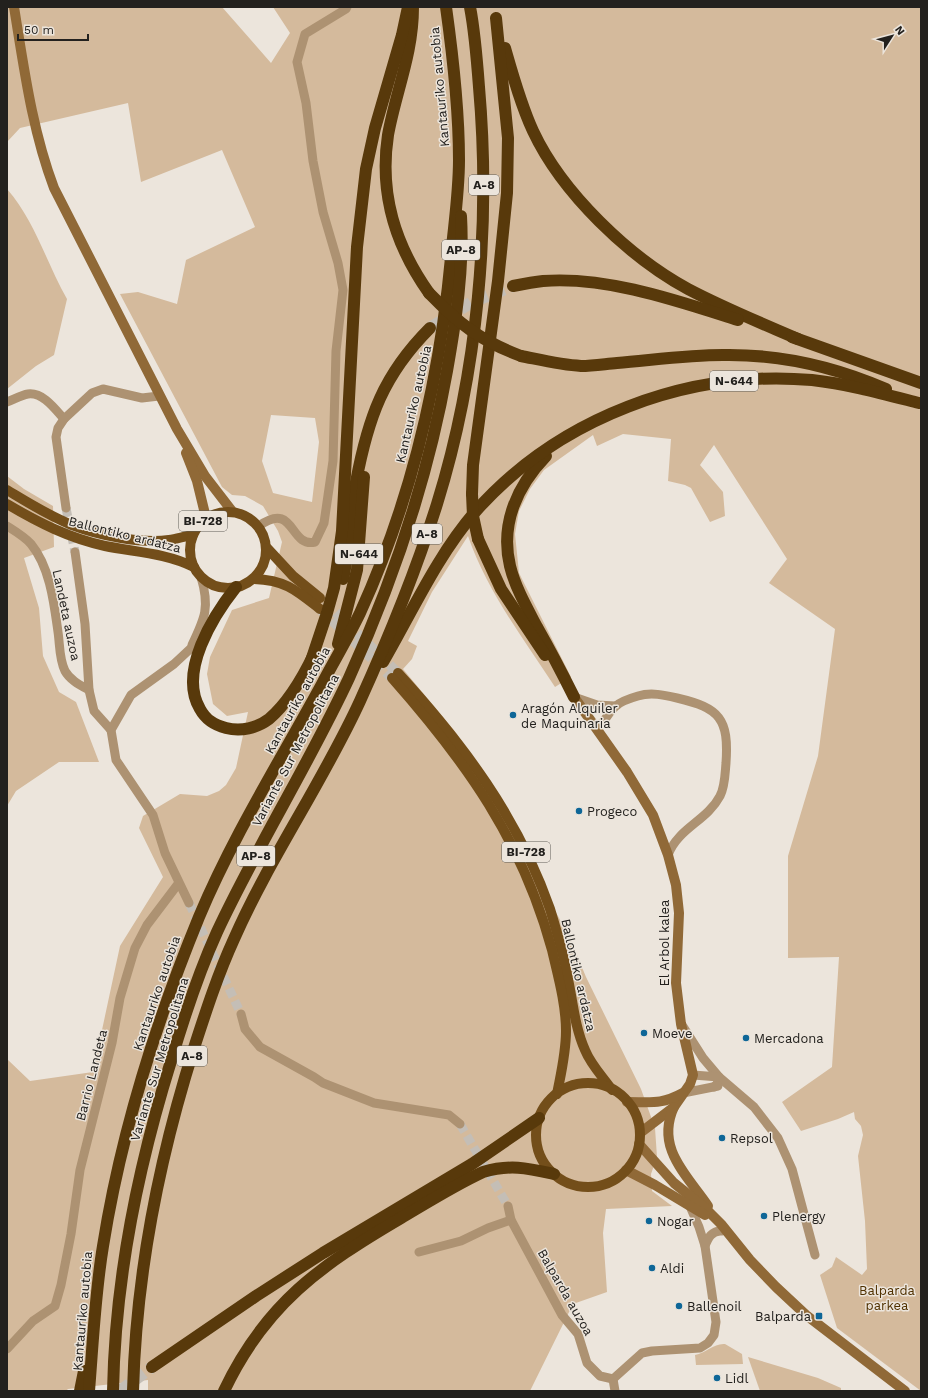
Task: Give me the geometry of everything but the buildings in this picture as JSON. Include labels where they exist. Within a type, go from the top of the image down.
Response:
[{"type":"highway","points":[[311,660],[334,588],[342,531],[357,247],[366,169],[375,128],[402,35],[408,7]]},
{"type":"highway","points":[[413,7],[413,25],[406,66],[388,134],[385,163],[387,195],[392,219],[399,239],[415,273],[429,293],[453,318],[477,336],[501,348],[521,356],[550,362],[582,366],[723,355],[785,358],[850,374],[920,403]]},
{"type":"highway","name":"Kantauriko autobia","points":[[89,1391],[95,1308],[102,1246],[120,1155],[144,1072],[177,974],[200,914],[221,869],[254,805],[359,615],[380,565],[408,486],[424,430],[436,377],[450,276],[459,162],[453,63],[446,7]]},
{"type":"highway","name":"A-8","points":[[133,1391],[134,1356],[144,1265],[161,1170],[182,1086],[209,1002],[234,937],[360,699],[412,577],[438,502],[460,415],[474,338],[482,236],[484,174],[479,88],[470,7]]},
{"type":"highway","points":[[495,12],[523,105],[534,132],[546,154],[572,190],[598,219],[625,245],[657,270],[688,289],[798,339]]},
{"type":"highway","points":[[495,12],[508,138],[507,194],[499,273],[473,465],[473,516],[478,539],[501,589],[574,697]]},
{"type":"highway","name":"Variante Sur Metropolitana","points":[[113,1391],[114,1356],[124,1267],[142,1166],[164,1083],[192,992],[218,931],[348,680],[394,572],[418,497],[439,417],[454,330],[459,287],[462,233],[459,162]]},
{"type":"highway","points":[[513,286],[542,281],[561,281],[622,288],[690,305],[798,339],[921,383]]},
{"type":"highway","name":"N-644","points":[[330,668],[351,597],[357,570],[366,438],[379,397],[392,373],[407,353],[430,328]]},
{"type":"highway","name":"N-644","points":[[360,699],[457,536],[475,513],[510,477],[528,462],[590,424],[631,405],[682,389],[721,382],[766,378],[812,380],[853,387],[920,403]]},
{"type":"highway","points":[[236,587],[223,604],[208,632],[195,665],[193,691],[197,704],[204,715],[219,726],[231,729],[250,728],[268,720],[285,701],[311,660],[323,637],[340,590],[347,556],[356,482],[366,438]]},
{"type":"highway","name":"N-644","points":[[558,443],[534,468],[518,492],[511,508],[507,547],[510,567],[521,596],[574,697]]},
{"type":"highway","points":[[152,1367],[256,1296],[324,1253],[472,1164],[539,1118]]},
{"type":"highway","points":[[224,1391],[245,1351],[281,1305],[308,1279],[361,1241],[483,1172],[499,1167],[514,1166],[554,1174]]},
{"type":"highway","points":[[80,1391],[95,1308]]},
{"type":"main road","name":"Ballontiko ardatza","points":[[7,490],[72,525],[108,534],[149,540],[168,540],[193,534]]},
{"type":"main road","name":"Ballontiko ardatza","points":[[7,504],[68,536],[106,546],[168,557],[194,567]]},
{"type":"main road","name":"BI-728","points":[[259,526],[247,516],[232,512],[222,512],[206,518],[193,534],[190,545],[190,557],[194,567],[201,577],[212,584],[224,588],[236,587],[254,579],[272,580],[286,585],[320,609]]},
{"type":"main road","points":[[254,579],[261,570],[267,548],[259,526]]},
{"type":"main road","points":[[267,548],[293,576],[320,598]]},
{"type":"main road","name":"Ballontiko ardatza","points":[[557,1094],[564,1058],[566,1030],[563,1002],[557,972],[540,912],[521,863],[505,830],[471,774],[395,676],[439,718],[475,764],[510,819],[524,846],[549,908],[567,971],[579,1036],[592,1062],[612,1090]]},
{"type":"main road","name":"BI-728","points":[[578,1085],[596,1085],[612,1090],[627,1102],[636,1116],[640,1133],[639,1144],[632,1162],[626,1170],[610,1182],[591,1187],[578,1186],[565,1182],[554,1174],[546,1165],[538,1148],[536,1130],[539,1118],[550,1101],[557,1094],[578,1085]]},
{"type":"street","points":[[14,7],[24,72],[42,155],[54,188],[177,429],[205,476],[232,512]]},
{"type":"street","points":[[259,526],[269,519],[283,519],[288,522],[303,541],[310,543],[315,542],[324,523],[329,497],[333,460],[336,350],[343,290],[338,263],[323,212],[313,161],[306,103],[297,62],[305,34],[347,7]]},
{"type":"street","points":[[66,508],[56,437],[58,428],[64,419],[92,393],[103,389],[142,398],[159,396]]},
{"type":"street","points":[[7,402],[28,394],[38,395],[47,401],[64,419]]},
{"type":"street","points":[[177,429],[197,481],[206,518]]},
{"type":"street","name":"Landeta auzoa","points":[[7,526],[31,543],[39,556],[48,579],[58,632],[60,655],[66,671],[77,683],[89,690]]},
{"type":"street","points":[[75,552],[85,624],[89,690],[94,711],[111,730],[116,760],[153,816],[165,853],[178,884],[189,903]]},
{"type":"street","points":[[190,650],[207,609],[206,592],[201,577]]},
{"type":"street","points":[[111,730],[131,695],[174,664],[208,632]]},
{"type":"street","points":[[574,697],[597,705],[614,706],[637,696],[646,694],[670,697],[699,704],[711,710],[720,720],[726,731],[727,743],[726,768],[721,796],[710,811],[684,831],[672,845],[668,855]]},
{"type":"street","name":"El Arbol kalea","points":[[574,697],[627,772],[653,815],[668,855],[676,885],[678,913],[676,983],[681,1024],[693,1075]]},
{"type":"street","points":[[596,728],[608,717],[614,706]]},
{"type":"street","name":"Barrio Landeta","points":[[7,1349],[33,1321],[55,1306],[61,1285],[80,1170],[112,1043],[120,998],[135,948],[147,924],[178,884]]},
{"type":"street","points":[[241,1014],[246,1029],[260,1047],[323,1083],[374,1103],[449,1115],[460,1124]]},
{"type":"street","name":"El Arbol kalea","points":[[681,1024],[703,1058],[722,1080],[754,1107],[778,1138],[792,1169],[815,1255]]},
{"type":"street","points":[[721,1227],[669,1146],[667,1127],[674,1107],[690,1084],[693,1075],[722,1080]]},
{"type":"street","points":[[627,1102],[657,1103],[668,1101],[683,1093],[714,1087],[722,1080]]},
{"type":"street","points":[[640,1133],[674,1107]]},
{"type":"street","points":[[639,1144],[674,1183],[705,1208],[776,1287],[806,1315],[906,1391]]},
{"type":"street","points":[[626,1170],[689,1204],[721,1227]]},
{"type":"street","points":[[615,1391],[612,1379],[642,1353],[700,1348],[712,1338],[716,1332],[716,1322],[705,1246],[689,1204]]},
{"type":"street","name":"Balparda auzoa","points":[[508,1206],[511,1220],[562,1315],[578,1334],[587,1363],[601,1377],[612,1379]]},
{"type":"street","points":[[419,1252],[461,1242],[488,1228],[511,1220]]},
{"type":"street","points":[[699,1227],[711,1235]]},
{"type":"street","points":[[705,1246],[711,1235],[721,1227]]},
{"type":"green space","name":"Balparda parkea","points":[[7,7],[222,7],[271,63],[290,33],[273,7],[921,7],[921,1391],[837,1328],[820,1275],[832,1267],[836,1257],[862,1275],[867,1269],[865,1221],[858,1156],[863,1135],[861,1126],[855,1119],[854,1112],[801,1131],[782,1102],[832,1067],[839,957],[788,958],[788,856],[818,756],[835,629],[769,583],[787,559],[714,445],[700,465],[723,492],[725,516],[710,522],[691,488],[668,481],[671,439],[623,434],[597,446],[593,435],[544,470],[530,489],[519,511],[515,534],[519,573],[571,677],[555,687],[495,595],[468,536],[432,592],[408,641],[417,646],[412,659],[403,669],[457,734],[569,936],[586,977],[641,1089],[655,1128],[657,1157],[651,1174],[652,1191],[672,1206],[606,1209],[603,1233],[607,1292],[573,1304],[530,1391],[148,1391],[148,1380],[68,1389],[66,1391],[7,1391],[7,1059],[30,1081],[93,1072],[120,946],[163,877],[139,828],[143,816],[180,794],[207,796],[219,791],[226,785],[236,768],[248,712],[227,716],[213,704],[207,674],[210,657],[232,610],[269,598],[282,542],[278,531],[263,506],[245,496],[232,495],[222,487],[120,294],[138,292],[177,304],[186,260],[255,227],[222,150],[141,182],[128,103],[20,128],[7,142]],"holes":[[[271,415],[315,418],[319,442],[312,502],[273,493],[262,461]]]},
{"type":"green space","points":[[7,189],[17,201],[33,228],[67,299],[54,355],[36,366],[7,389]]},
{"type":"green space","points":[[7,476],[24,489],[53,506],[54,547],[24,558],[39,608],[43,656],[59,692],[76,702],[99,762],[59,762],[16,791],[7,806]]},
{"type":"green space","points":[[725,1344],[742,1354],[743,1364],[696,1365],[695,1355],[717,1345]]},
{"type":"green space","points":[[748,1357],[818,1378],[841,1388],[841,1391],[760,1391]]},
{"type":"tunnel","points":[[430,328],[472,302],[513,286]]},
{"type":"tunnel","points":[[66,508],[75,552]]},
{"type":"tunnel","points":[[325,602],[398,673]]},
{"type":"tunnel","points":[[321,610],[392,678]]},
{"type":"tunnel","points":[[189,903],[241,1014]]},
{"type":"tunnel","points":[[460,1124],[508,1206]]},
{"type":"tunnel","points":[[120,1391],[152,1367]]},
{"type":"place","name":"Aragón Alquiler de Maquinaria","points":[[513,715]]},
{"type":"place","name":"Progeco","points":[[579,811]]},
{"type":"place","name":"Moeve","points":[[644,1033]]},
{"type":"place","name":"Mercadona","points":[[746,1038]]},
{"type":"place","name":"Repsol","points":[[722,1138]]},
{"type":"place","name":"Plenergy","points":[[764,1216]]},
{"type":"place","name":"Nogar","points":[[649,1221]]},
{"type":"place","name":"Aldi","points":[[652,1268]]},
{"type":"place","name":"Ballenoil","points":[[679,1306]]},
{"type":"place","name":"Balparda","points":[[819,1316]]},
{"type":"place","name":"Lidl","points":[[717,1378]]}]
